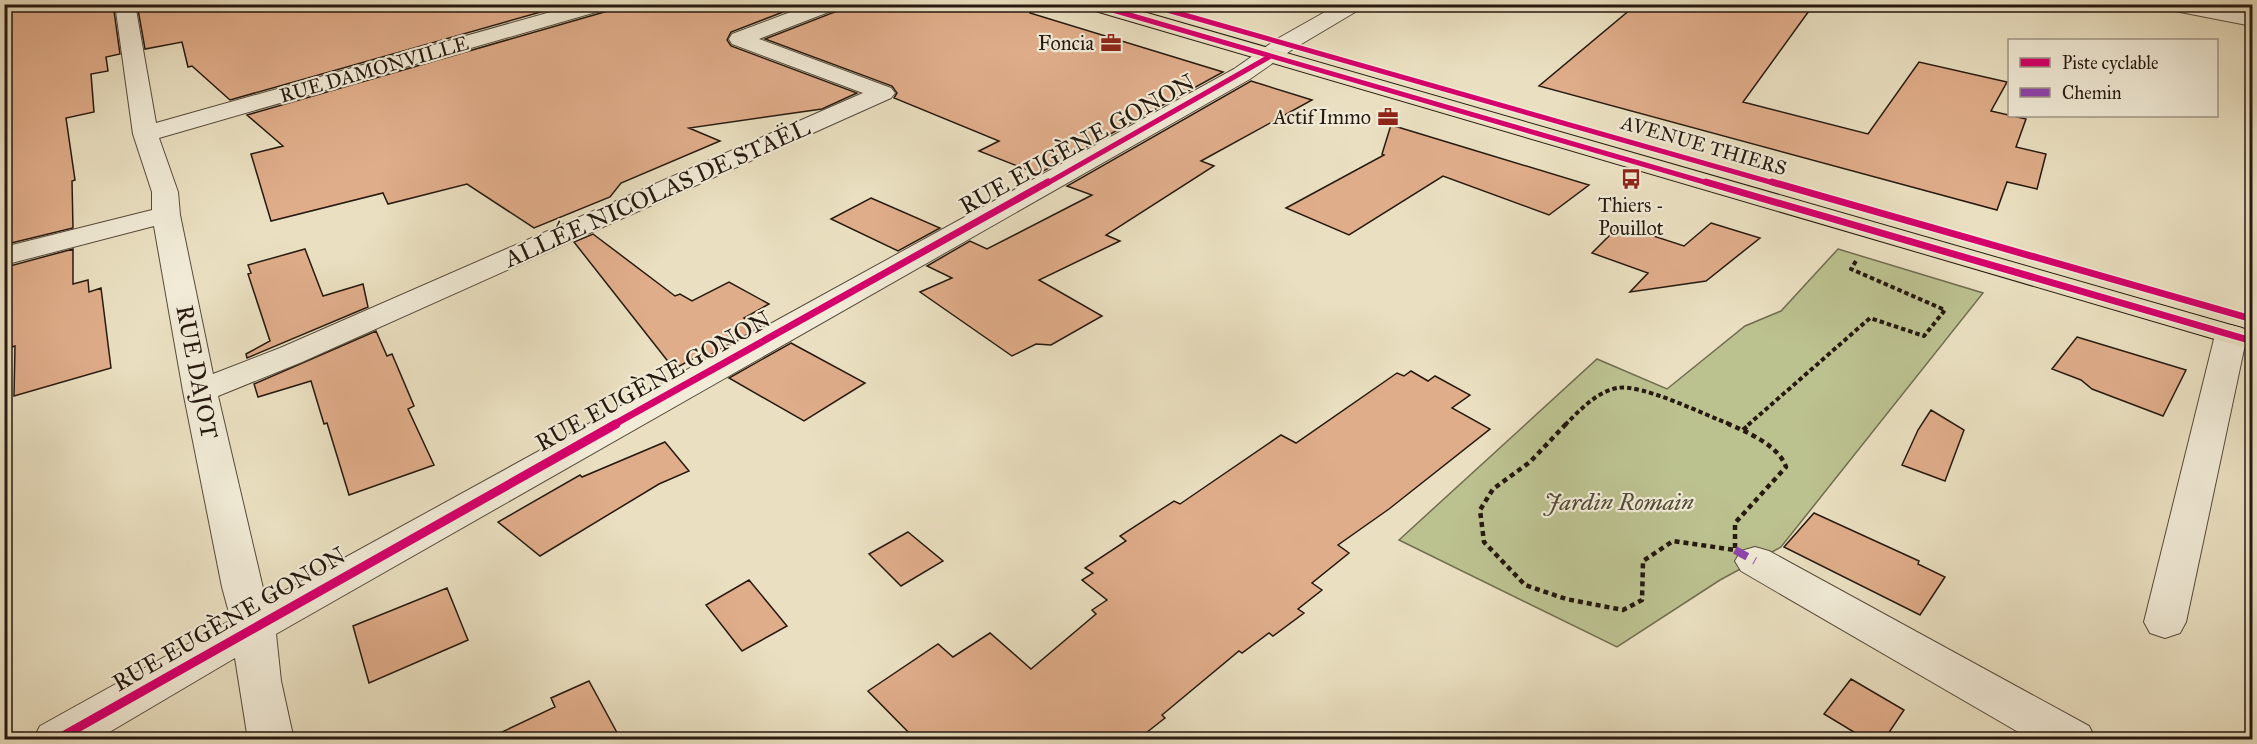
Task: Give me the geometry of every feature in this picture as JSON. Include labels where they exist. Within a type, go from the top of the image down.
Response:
[{"type":"main road","name":"AVENUE THIERS","points":[[1092,4],[1277,50],[2245,332]]},
{"type":"main road","name":"AVENUE THIERS","points":[[1146,4],[1277,50],[1876,233],[2245,332]]},
{"type":"street","name":"RUE DAJOT","points":[[125,4],[145,134],[165,192],[166,215],[200,392],[242,587],[254,628],[259,681],[271,740]]},
{"type":"street","name":"RUE DAMONVILLE","points":[[145,134],[603,4]]},
{"type":"street","name":"ALLÉE NICOLAS DE STAËL","points":[[200,392],[291,356],[883,93],[740,39],[832,4]]},
{"type":"street","name":"RUE EUGÈNE GONON","points":[[56,740],[1242,74],[1277,50],[1355,4]]},
{"type":"street","points":[[2170,4],[2253,20]]},
{"type":"street","points":[[4,256],[166,215]]},
{"type":"street","points":[[2165,622],[2245,332]]},
{"type":"street","points":[[1755,561],[2073,740]]},
{"type":"path","points":[[1743,430],[1870,318],[1924,336],[1945,310],[1851,269],[1858,255],[1876,233]]},
{"type":"path","points":[[1617,388],[1639,389],[1743,430],[1782,455],[1786,467],[1735,522],[1735,550],[1673,541],[1643,561],[1642,600],[1623,610],[1566,599],[1526,585],[1484,542],[1480,510],[1493,489],[1530,462],[1585,404],[1617,388]]},
{"type":"green space","name":"Jardin Romain","points":[[1838,249],[1983,293],[1781,547],[1720,580],[1617,647],[1399,540],[1597,359],[1667,389],[1745,326],[1781,311]]},
{"type":"building","points":[[4,4],[113,4],[120,54],[106,57],[108,71],[91,74],[94,112],[66,118],[75,180],[72,181],[73,228],[7,244],[7,235],[4,235]]},
{"type":"building","points":[[137,4],[569,4],[230,100],[192,66],[188,67],[182,42],[145,49]]},
{"type":"building","points":[[615,4],[804,4],[731,32],[727,40],[731,46],[857,93],[822,109],[689,128],[720,141],[621,183],[610,197],[534,228],[467,184],[388,204],[383,193],[271,221],[251,154],[283,146],[247,115],[611,10]]},
{"type":"building","points":[[844,4],[1032,4],[1030,13],[1223,72],[1038,174],[979,151],[999,141],[894,98],[897,93],[892,86],[765,39],[840,10]]},
{"type":"building","points":[[1637,4],[1814,4],[1743,102],[1868,134],[1919,62],[2007,82],[1991,111],[2008,115],[2008,117],[2026,119],[2016,147],[2046,154],[2037,189],[2007,182],[1997,210],[1539,86]]},
{"type":"building","points":[[1251,81],[1312,100],[1201,161],[1214,166],[1106,235],[1120,241],[1039,280],[1102,316],[1051,345],[1036,344],[1012,356],[920,292],[952,278],[927,266],[970,241],[987,249],[1092,195],[1067,186]]},
{"type":"building","points":[[1391,125],[1589,185],[1549,215],[1443,176],[1349,235],[1286,208],[1384,155],[1382,154]]},
{"type":"building","points":[[871,198],[940,228],[898,251],[831,219]]},
{"type":"building","points":[[1711,223],[1760,238],[1706,281],[1630,292],[1648,273],[1592,253],[1620,225],[1684,246]]},
{"type":"building","points":[[593,234],[675,296],[680,294],[692,301],[729,282],[769,304],[744,318],[761,327],[699,361],[694,358],[674,369],[574,242]]},
{"type":"building","points":[[73,249],[73,284],[88,280],[89,292],[101,288],[111,368],[14,396],[15,346],[4,349],[6,267]]},
{"type":"building","points":[[305,249],[323,296],[363,284],[368,307],[247,358],[246,354],[270,341],[248,274],[251,273],[248,265]]},
{"type":"building","points":[[376,331],[387,356],[392,354],[414,406],[408,409],[434,465],[349,495],[327,423],[324,424],[311,381],[258,397],[254,384]]},
{"type":"building","points":[[2077,337],[2186,370],[2163,416],[2092,389],[2081,380],[2052,369]]},
{"type":"building","points":[[791,343],[865,383],[804,421],[729,378]]},
{"type":"building","points":[[1411,371],[1428,381],[1435,376],[1470,395],[1452,408],[1490,429],[1389,509],[1338,545],[1349,553],[1312,583],[1322,590],[1298,609],[1304,613],[1273,636],[1269,633],[1242,653],[1239,651],[1162,715],[1165,718],[1137,740],[916,740],[868,691],[938,644],[953,657],[990,633],[1031,669],[1096,614],[1092,610],[1107,600],[1082,580],[1093,573],[1085,568],[1126,541],[1120,536],[1174,501],[1180,504],[1281,435],[1296,443],[1397,373],[1404,376]]},
{"type":"building","points":[[1931,410],[1964,430],[1945,481],[1902,465],[1918,430]]},
{"type":"building","points":[[665,442],[689,471],[659,484],[540,556],[498,522],[580,475],[582,477]]},
{"type":"building","points":[[1814,513],[1919,561],[1918,564],[1945,577],[1920,615],[1784,547]]},
{"type":"building","points":[[908,532],[943,561],[901,586],[869,554]]},
{"type":"building","points":[[749,580],[787,626],[742,651],[706,605]]},
{"type":"building","points":[[447,588],[468,640],[369,683],[353,626]]},
{"type":"building","points":[[1851,679],[1904,710],[1884,740],[1867,740],[1824,714]]},
{"type":"building","points":[[589,681],[621,740],[485,740],[555,707],[551,698]]},
{"type":"marked path","points":[[1735,550],[1755,561]]},
{"type":"cycle path","points":[[1092,4],[2252,341]]},
{"type":"cycle path","points":[[1146,4],[2252,319]]},
{"type":"cycle path","points":[[56,740],[1269,57]]},
{"type":"place","name":"Foncia","points":[[1111,43]]},
{"type":"place","name":"Actif Immo","points":[[1388,117]]},
{"type":"place","name":"Thiers - Pouillot","points":[[1631,179]]}]
